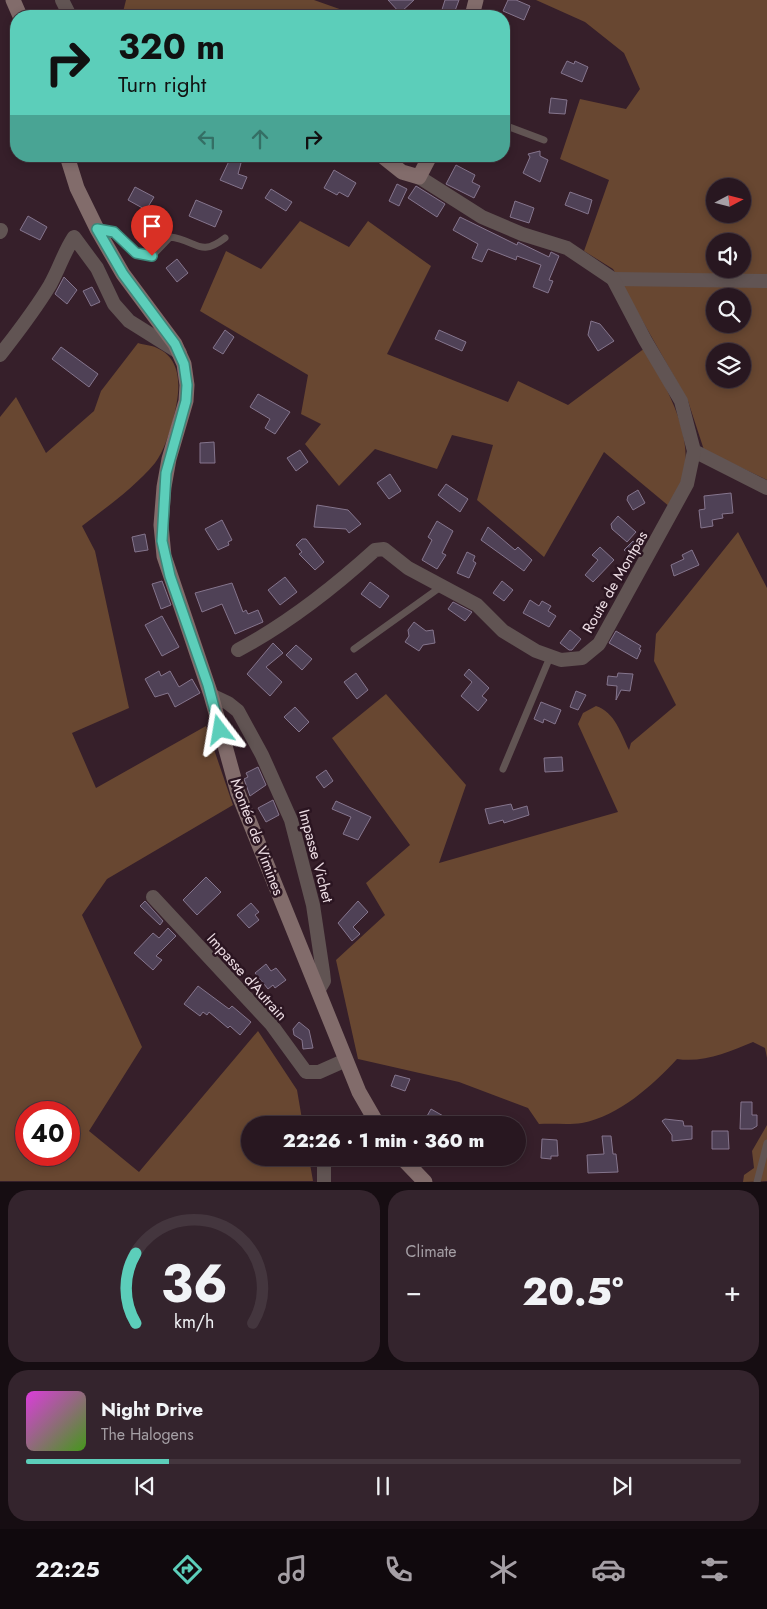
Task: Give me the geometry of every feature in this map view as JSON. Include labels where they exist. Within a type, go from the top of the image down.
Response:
[{"type":"street","name":"Montée de Vimines","points":[[68,162],[77,188],[97,229],[123,274],[181,354],[186,372],[186,401],[166,473],[162,541],[170,576],[211,695],[238,793],[359,1092],[373,1116]]},
{"type":"street","points":[[391,162],[402,172],[419,177],[482,217],[522,234],[567,248],[613,279],[767,281]]},
{"type":"street","points":[[419,177],[424,162]]},
{"type":"street","points":[[0,355],[41,300],[74,237],[97,268],[114,304],[129,321],[181,354]]},
{"type":"street","name":"Route de Montpas","points":[[238,650],[283,624],[344,578],[375,550],[384,549],[408,568],[477,604],[502,630],[536,652],[561,660],[582,658],[599,644],[688,484],[694,451],[681,401],[644,340],[613,279]]},
{"type":"street","points":[[694,451],[767,488]]},
{"type":"street","name":"Impasse Vichet","points":[[211,695],[228,703],[238,711],[262,755],[291,820],[313,905],[324,981],[318,991]]},
{"type":"street","name":"Impasse d'Autrain","points":[[153,897],[271,1024],[306,1072],[319,1072],[346,1060]]},
{"type":"street","points":[[324,1166],[324,1182]]},
{"type":"street","points":[[410,1166],[425,1182]]},
{"type":"lane","points":[[510,127],[544,140]]},
{"type":"lane","points":[[97,229],[114,232],[136,253],[152,256],[170,237],[182,238],[200,248],[213,247],[225,238]]},
{"type":"lane","points":[[354,649],[442,585]]},
{"type":"lane","points":[[503,769],[550,657]]},
{"type":"lane","points":[[757,1182],[767,1143]]},
{"type":"shaded area","points":[[126,0],[314,0],[342,10],[124,10]]},
{"type":"shaded area","points":[[536,0],[767,0],[767,480],[704,450],[688,401],[613,269],[584,251],[609,180],[560,159],[580,99],[626,109],[640,89],[624,53],[585,22]]},
{"type":"shaded area","points":[[300,221],[349,247],[368,221],[431,266],[387,354],[508,402],[518,381],[568,405],[645,348],[669,394],[682,428],[685,445],[686,462],[683,479],[670,507],[604,452],[544,557],[477,500],[493,445],[452,435],[437,469],[375,449],[339,486],[305,444],[321,424],[301,414],[308,375],[200,311],[226,251],[261,269]]},
{"type":"shaded area","points":[[138,343],[155,347],[173,361],[178,380],[177,400],[164,448],[155,463],[130,489],[82,526],[95,551],[129,708],[72,733],[96,788],[206,726],[233,805],[107,879],[82,915],[142,1047],[89,1131],[139,1172],[258,1031],[297,1090],[301,1116],[241,1116],[241,1166],[310,1166],[313,1181],[0,1181],[0,417],[16,397],[46,453],[94,411],[101,391]]},
{"type":"shaded area","points":[[738,532],[767,588],[767,1058],[765,1048],[753,1042],[706,1058],[677,1059],[646,1089],[622,1107],[596,1119],[571,1124],[539,1124],[528,1108],[459,1082],[358,1059],[336,960],[385,915],[366,883],[410,845],[332,738],[386,694],[466,785],[439,863],[618,812],[578,724],[583,713],[596,706],[603,709],[617,724],[629,750],[631,743],[676,705],[654,661],[656,634]]},
{"type":"shaded area","points":[[767,1125],[767,1181],[743,1182],[744,1175],[754,1168],[752,1151]]},
{"type":"building","points":[[388,0],[414,0],[403,10],[397,10]]},
{"type":"building","points":[[445,0],[459,0],[455,10],[442,10]]},
{"type":"building","points":[[508,0],[516,0],[530,6],[524,20],[510,14],[510,10],[503,10]]},
{"type":"building","points":[[567,61],[574,64],[575,61],[588,67],[582,82],[561,73]]},
{"type":"building","points":[[551,98],[567,100],[565,114],[549,113]]},
{"type":"building","points":[[540,151],[540,156],[548,160],[540,182],[523,173],[530,157],[528,154]]},
{"type":"building","points":[[229,162],[241,163],[238,174],[247,177],[242,189],[220,180]]},
{"type":"building","points":[[456,165],[475,175],[472,182],[480,186],[474,198],[446,184]]},
{"type":"building","points":[[334,170],[356,183],[348,197],[339,192],[337,195],[324,188]]},
{"type":"building","points":[[397,184],[407,189],[399,206],[389,201]]},
{"type":"building","points":[[416,186],[445,204],[437,217],[408,198]]},
{"type":"building","points":[[135,187],[154,197],[146,210],[128,200]]},
{"type":"building","points":[[271,189],[292,202],[286,211],[265,198]]},
{"type":"building","points":[[570,192],[592,200],[588,214],[565,205]]},
{"type":"building","points":[[196,200],[222,211],[215,227],[189,216]]},
{"type":"building","points":[[515,201],[534,208],[529,223],[510,217]]},
{"type":"building","points":[[28,216],[47,227],[40,240],[20,230]]},
{"type":"building","points":[[460,217],[517,245],[518,242],[549,257],[551,252],[559,256],[549,280],[553,281],[548,293],[533,287],[541,265],[517,256],[516,260],[488,249],[482,262],[472,258],[478,244],[453,230]]},
{"type":"building","points":[[177,259],[188,273],[177,282],[166,268]]},
{"type":"building","points":[[64,277],[77,290],[67,304],[55,294]]},
{"type":"building","points":[[92,287],[100,302],[91,306],[83,291]]},
{"type":"building","points":[[591,321],[600,324],[614,341],[598,351],[588,335]]},
{"type":"building","points":[[225,330],[234,337],[223,354],[213,348]]},
{"type":"building","points":[[439,330],[466,342],[462,351],[435,339]]},
{"type":"building","points":[[61,347],[98,374],[89,387],[52,359]]},
{"type":"building","points":[[258,394],[290,412],[275,434],[265,428],[270,419],[250,407]]},
{"type":"building","points":[[214,442],[215,463],[200,463],[200,443]]},
{"type":"building","points":[[300,450],[308,462],[296,471],[287,458]]},
{"type":"building","points":[[390,474],[401,491],[389,499],[377,483]]},
{"type":"building","points":[[446,484],[468,499],[460,512],[438,495]]},
{"type":"building","points":[[638,490],[645,503],[633,510],[627,500],[628,496]]},
{"type":"building","points":[[731,493],[733,513],[722,514],[723,518],[712,520],[713,526],[701,528],[699,510],[705,509],[704,496]]},
{"type":"building","points":[[317,505],[348,510],[361,524],[349,533],[346,529],[314,527]]},
{"type":"building","points":[[618,516],[636,532],[627,542],[612,529],[611,524]]},
{"type":"building","points":[[222,520],[232,540],[228,542],[229,545],[218,550],[205,529]]},
{"type":"building","points":[[437,521],[453,531],[442,553],[446,555],[437,569],[422,560],[432,540],[428,537]]},
{"type":"building","points":[[488,527],[515,550],[518,547],[532,560],[524,571],[481,540]]},
{"type":"building","points":[[145,534],[148,550],[135,552],[132,537]]},
{"type":"building","points":[[302,539],[306,539],[324,562],[315,570],[299,554],[302,552],[296,545]]},
{"type":"building","points":[[633,541],[641,548],[632,558],[624,550]]},
{"type":"building","points":[[600,547],[614,560],[593,582],[585,575],[598,560],[592,555]]},
{"type":"building","points":[[692,550],[699,565],[674,576],[671,565],[684,559],[682,555]]},
{"type":"building","points":[[467,552],[475,556],[473,561],[476,563],[469,578],[457,573]]},
{"type":"building","points":[[285,577],[297,592],[280,605],[268,590]]},
{"type":"building","points":[[162,581],[171,605],[161,609],[152,584]]},
{"type":"building","points":[[502,581],[513,590],[504,601],[493,593]]},
{"type":"building","points":[[370,582],[389,596],[380,608],[361,594]]},
{"type":"building","points":[[232,583],[243,612],[246,610],[248,614],[258,610],[263,622],[235,634],[222,604],[202,612],[195,593]]},
{"type":"building","points":[[530,600],[539,606],[542,601],[551,606],[548,611],[556,616],[549,627],[523,613]]},
{"type":"building","points":[[453,602],[472,612],[465,621],[448,609]]},
{"type":"building","points":[[162,616],[179,647],[162,656],[145,625]]},
{"type":"building","points":[[414,622],[426,631],[433,630],[435,643],[423,645],[419,651],[405,642],[409,636],[408,630]]},
{"type":"building","points":[[570,630],[581,639],[572,650],[569,650],[560,643]]},
{"type":"building","points":[[616,631],[641,646],[637,659],[609,643]]},
{"type":"building","points":[[273,643],[283,653],[266,667],[282,682],[270,696],[247,674]]},
{"type":"building","points":[[296,645],[312,659],[302,670],[286,655]]},
{"type":"building","points":[[469,669],[489,688],[482,696],[487,700],[478,711],[461,696],[472,682],[464,675]]},
{"type":"building","points":[[159,671],[161,676],[170,671],[179,687],[192,679],[200,693],[175,707],[168,693],[155,697],[145,679]]},
{"type":"building","points":[[356,673],[368,690],[357,699],[344,682]]},
{"type":"building","points":[[618,673],[633,674],[630,691],[621,690],[616,700],[617,686],[607,685],[608,676],[617,677]]},
{"type":"building","points":[[576,691],[586,695],[578,710],[570,707]]},
{"type":"building","points":[[541,702],[561,710],[555,724],[544,719],[543,723],[534,719]]},
{"type":"building","points":[[295,707],[309,722],[299,732],[284,717]]},
{"type":"building","points":[[562,757],[563,771],[545,772],[544,758]]},
{"type":"building","points":[[258,767],[266,785],[250,796],[244,779],[248,777],[246,773]]},
{"type":"building","points":[[326,770],[333,781],[324,788],[316,777]]},
{"type":"building","points":[[273,800],[279,815],[266,822],[258,808]]},
{"type":"building","points":[[336,801],[371,817],[358,840],[343,834],[351,817],[332,809]]},
{"type":"building","points":[[511,804],[513,810],[527,806],[529,815],[504,823],[503,820],[489,824],[485,809]]},
{"type":"building","points":[[206,877],[221,892],[197,915],[183,900]]},
{"type":"building","points":[[145,901],[163,921],[160,925],[140,906]]},
{"type":"building","points":[[358,901],[368,912],[353,927],[360,934],[352,941],[338,923]]},
{"type":"building","points":[[251,903],[259,912],[255,915],[259,920],[249,928],[237,915]]},
{"type":"building","points":[[168,928],[176,936],[156,956],[162,960],[153,970],[134,953],[153,933],[159,938]]},
{"type":"building","points":[[266,964],[271,971],[276,968],[286,980],[275,988],[273,985],[268,989],[255,973]]},
{"type":"building","points":[[198,986],[229,1009],[232,1006],[251,1022],[240,1035],[230,1026],[228,1028],[209,1012],[207,1015],[203,1012],[200,1016],[184,1004]]},
{"type":"building","points":[[299,1022],[309,1030],[313,1048],[303,1049],[302,1040],[294,1035],[293,1029]]},
{"type":"building","points":[[395,1075],[410,1079],[405,1091],[391,1086]]},
{"type":"building","points":[[741,1102],[752,1102],[752,1115],[757,1115],[757,1126],[752,1129],[740,1129]]},
{"type":"building","points":[[431,1109],[443,1116],[427,1116]]},
{"type":"building","points":[[665,1119],[683,1121],[684,1126],[692,1126],[692,1139],[672,1141],[672,1135],[662,1121]]},
{"type":"building","points":[[712,1131],[728,1131],[729,1149],[712,1149]]},
{"type":"building","points":[[602,1136],[611,1136],[618,1172],[588,1173],[587,1155],[604,1154]]},
{"type":"building","points":[[542,1139],[557,1140],[558,1156],[551,1156],[551,1159],[541,1158]]},
{"type":"route","points":[[152,256],[136,253],[114,232],[97,229],[123,274],[175,344],[181,354],[186,372],[186,401],[166,473],[162,506],[162,541],[170,576],[208,685],[220,730]]}]
